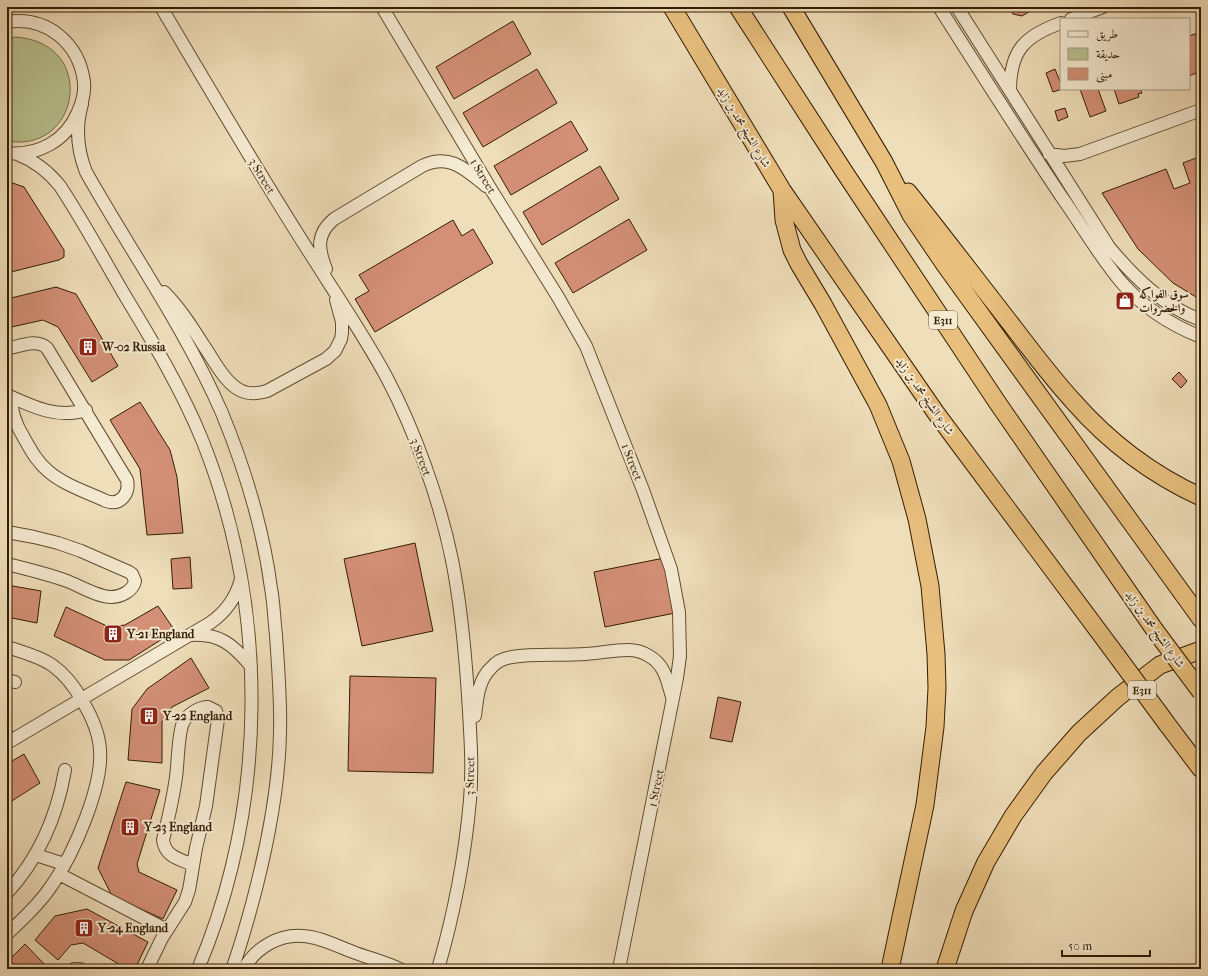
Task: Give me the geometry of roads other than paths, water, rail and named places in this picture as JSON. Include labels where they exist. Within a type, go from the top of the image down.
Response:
[{"type":"highway","name":"شارع الشيخ محمد بن زايد","points":[[672,7],[782,190],[936,413],[1201,769]]},
{"type":"highway","name":"شارع الشيخ محمد بن زايد","points":[[738,7],[845,173],[993,395],[1154,629],[1201,692]]},
{"type":"highway","points":[[791,7],[884,162],[911,215],[945,265],[1201,619]]},
{"type":"highway","points":[[884,162],[1044,368],[1074,402],[1108,436],[1142,463],[1201,497]]},
{"type":"highway","points":[[782,190],[784,220],[798,264],[827,311],[878,405],[901,461],[917,519],[930,586],[934,620],[937,688],[933,743],[925,805],[890,969]]},
{"type":"highway","points":[[945,969],[964,911],[986,862],[1013,816],[1044,773],[1079,733],[1118,697],[1160,665],[1201,650]]},
{"type":"street","name":"3 Street","points":[[161,7],[387,378],[411,430],[446,534],[456,584],[465,651],[471,738],[470,798],[462,860],[438,969]]},
{"type":"street","name":"1 Street","points":[[382,7],[492,191],[558,297],[586,346],[630,457],[671,569],[679,612],[680,656],[673,700],[619,969]]},
{"type":"street","points":[[939,7],[1007,115],[1104,259],[1122,282],[1143,303],[1167,321],[1201,337]]},
{"type":"street","points":[[957,7],[1109,247],[1126,267],[1165,301],[1201,320]]},
{"type":"street","points":[[1074,18],[1104,7]]},
{"type":"street","points":[[7,14],[12,21],[38,23],[56,32],[70,46],[80,64],[84,84],[82,104],[77,127],[77,138],[78,150],[84,167],[198,363],[233,440],[252,499],[265,552],[272,590],[280,700],[278,768],[269,836],[261,870],[232,969]]},
{"type":"street","points":[[1010,91],[1010,74],[1014,58],[1024,44],[1045,28],[1060,23]]},
{"type":"street","points":[[12,153],[34,152],[50,146],[63,136],[74,123],[82,104]]},
{"type":"street","points":[[1049,154],[1064,156],[1080,154],[1201,110]]},
{"type":"street","points":[[12,153],[27,158],[41,167],[60,186],[177,386],[203,442],[214,472],[232,533],[249,631],[251,666],[251,731],[240,827],[226,890],[198,969]]},
{"type":"street","points":[[152,282],[182,312],[219,368],[233,385],[243,392],[255,394],[267,391],[326,359],[335,351],[341,340],[342,322],[334,290],[322,260],[320,247],[322,234],[334,218],[422,166],[434,161],[448,161],[460,166],[492,191]]},
{"type":"street","points":[[7,349],[33,343],[44,345],[47,348],[86,410],[127,480],[128,489],[121,500],[117,502],[106,501],[47,471],[35,456],[18,427],[12,413],[9,396]]},
{"type":"street","points":[[9,396],[57,414],[76,413],[86,410]]},
{"type":"street","points":[[7,532],[34,537],[81,551],[129,572],[132,574],[135,581],[126,593],[111,597],[101,595],[52,576],[7,564]]},
{"type":"street","points":[[7,743],[210,623],[224,611],[235,596],[241,579]]},
{"type":"street","points":[[191,635],[209,635],[223,640],[236,649],[251,666]]},
{"type":"street","points":[[7,647],[23,652],[50,664],[68,679],[82,699],[94,723],[98,736],[100,763],[89,809],[78,837],[62,869],[36,905],[7,934]]},
{"type":"street","points":[[471,738],[481,681],[490,668],[496,663],[511,657],[584,654],[628,650],[638,652],[648,655],[663,669],[668,678],[673,700]]},
{"type":"street","points":[[147,969],[167,930],[185,902],[191,884],[193,865],[207,800],[218,719],[216,712],[208,707],[199,709],[188,716],[181,728],[176,778],[163,840],[165,849],[171,855],[193,865]]},
{"type":"street","points":[[7,893],[36,855],[49,829],[58,807],[66,770]]},
{"type":"street","points":[[36,855],[167,930]]},
{"type":"street","points":[[244,969],[256,953],[266,945],[278,939],[291,936],[304,936],[321,940],[400,969]]},
{"type":"street","points":[[74,969],[80,969]]},
{"type":"place","name":"سوق الفواكه والخضروات","points":[[1125,301]]},
{"type":"place","name":"W-02 Russia","points":[[88,347]]},
{"type":"place","name":"Y-21 England","points":[[113,634]]},
{"type":"place","name":"Y-22 England","points":[[149,716]]},
{"type":"place","name":"Y-23 England","points":[[130,827]]},
{"type":"place","name":"Y-24 England","points":[[84,928]]}]
